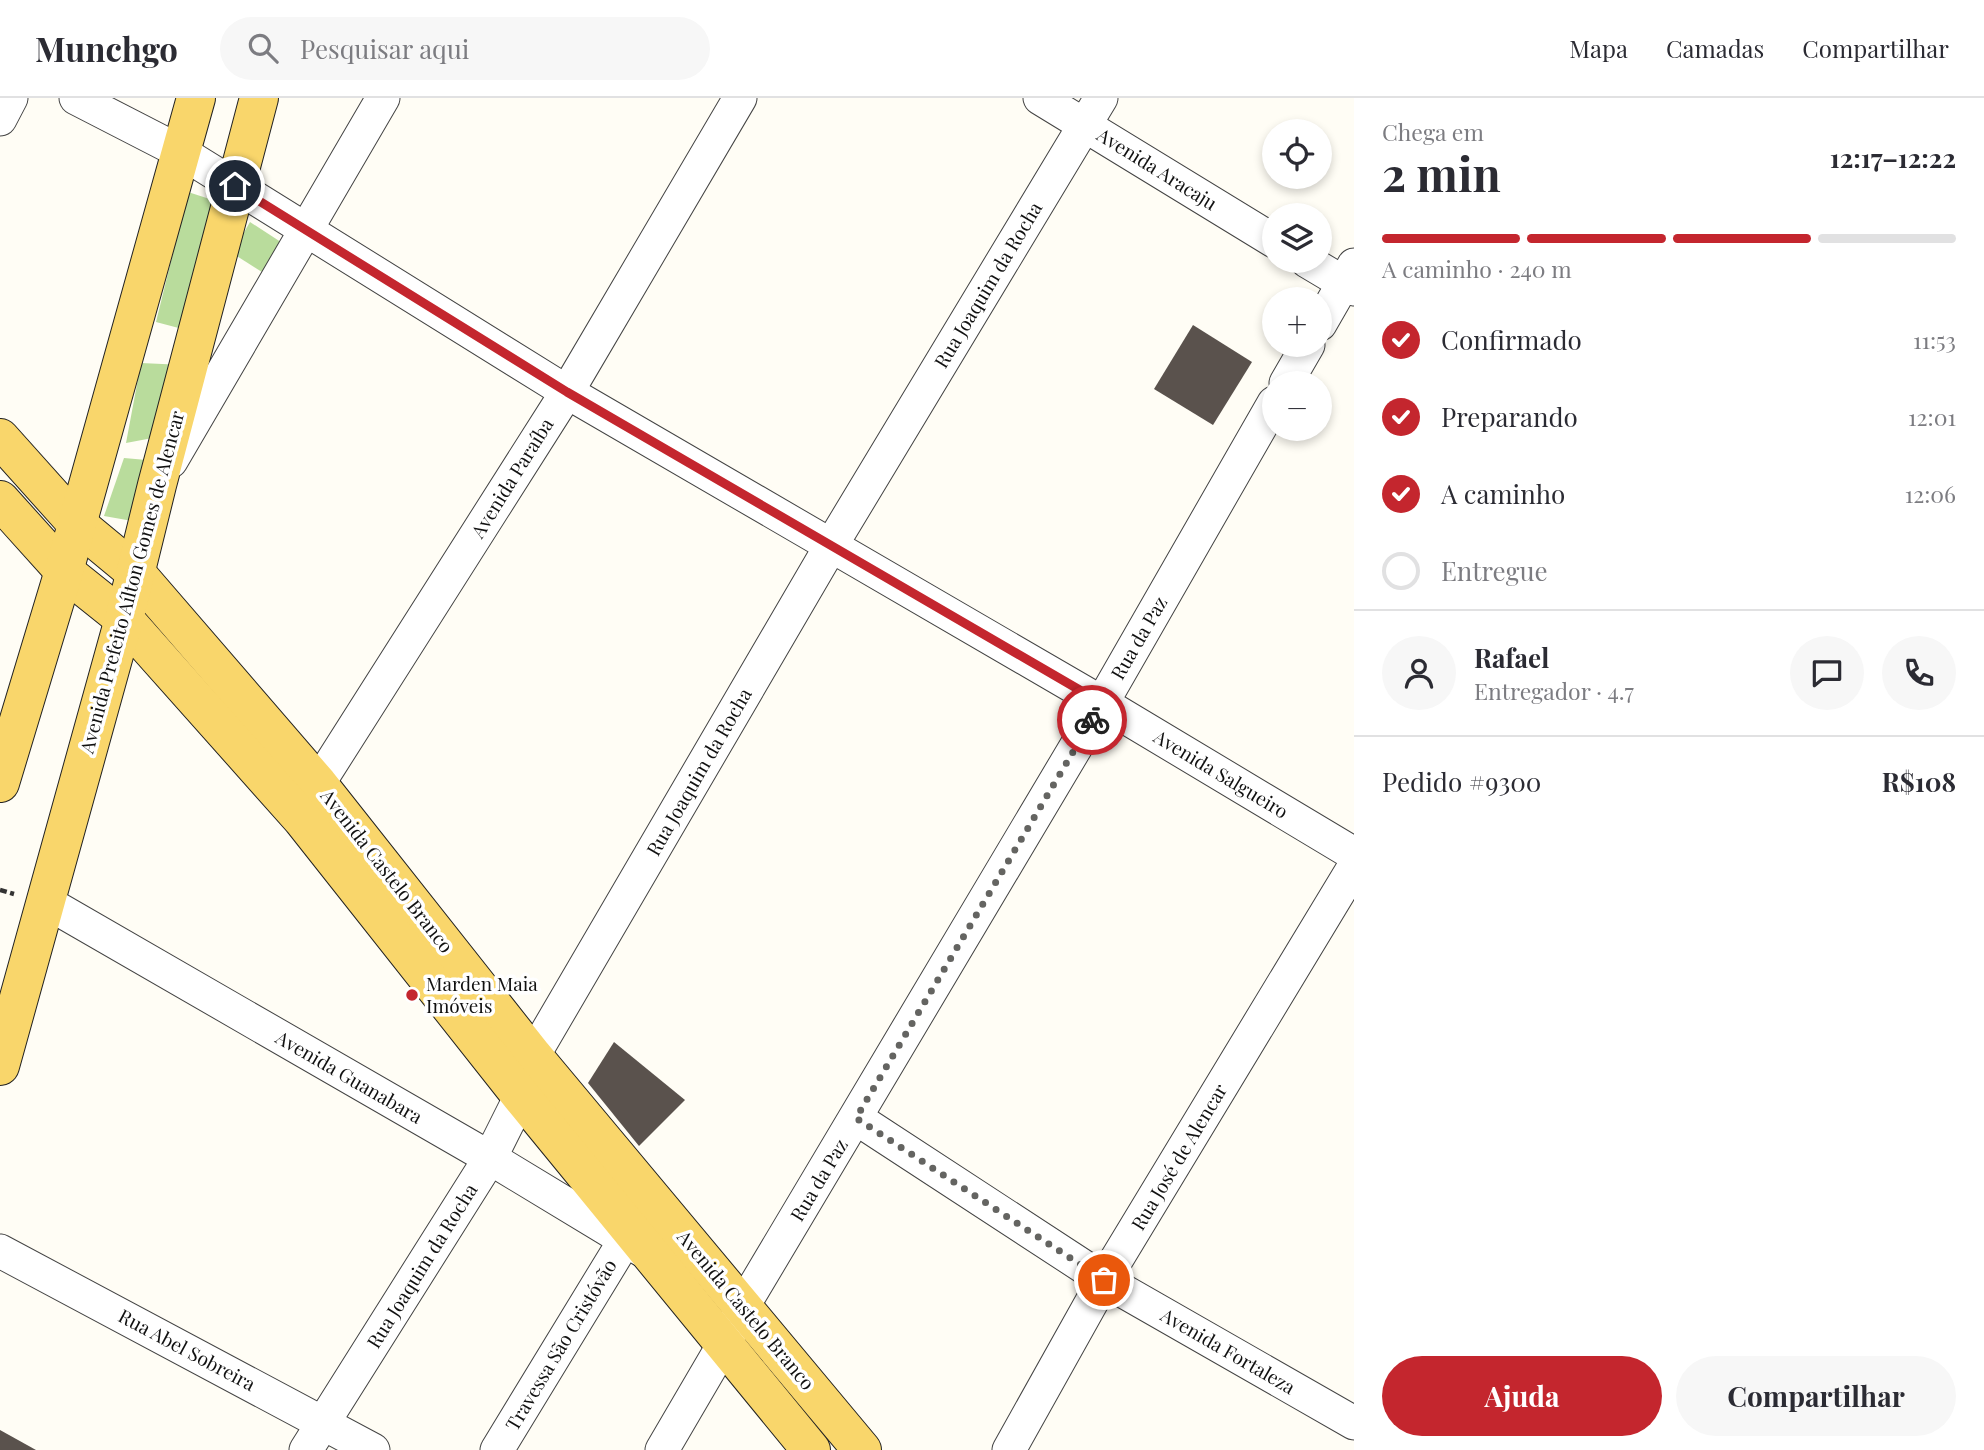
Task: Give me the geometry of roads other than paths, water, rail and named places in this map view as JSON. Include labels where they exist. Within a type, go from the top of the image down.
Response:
[{"type":"main road","points":[[3,761],[64,571],[196,98]]},
{"type":"main road","name":"Avenida Prefeito Aílton Gomes de Alencar","points":[[0,1066],[124,619],[259,98]]},
{"type":"main road","name":"Avenida Castelo Branco","points":[[0,438],[77,524],[135,572],[318,784],[533,1056],[862,1450]]},
{"type":"main road","name":"Avenida Castelo Branco","points":[[0,500],[64,571],[124,619],[302,819],[638,1248],[724,1344],[811,1450]]},
{"type":"street","points":[[0,119],[11,98]]},
{"type":"street","name":"Avenida Salgueiro","points":[[76,98],[180,152],[567,392],[832,544],[1354,854]]},
{"type":"street","points":[[157,485],[383,98]]},
{"type":"street","name":"Avenida Paraíba","points":[[302,819],[318,784],[567,392],[740,98]]},
{"type":"street","name":"Avenida Aracaju","points":[[1040,98],[1093,111],[1262,231]]},
{"type":"street","name":"Rua Joaquim da Rocha","points":[[306,1450],[490,1158],[521,1096],[533,1056],[832,544],[1093,111]]},
{"type":"street","points":[[1332,271],[1350,279],[1332,306]]},
{"type":"street","name":"Rua da Paz","points":[[662,1450],[743,1306],[1102,703],[1262,424]]},
{"type":"street","name":"Rua José de Alencar","points":[[1009,1450],[1104,1280],[1354,867]]},
{"type":"street","name":"Avenida Guanabara","points":[[46,902],[490,1158],[638,1248]]},
{"type":"street","name":"Avenida Fortaleza","points":[[856,1118],[1104,1280],[1354,1423]]},
{"type":"street","name":"Travessa São Cristóvão","points":[[498,1450],[638,1248]]},
{"type":"street","name":"Rua Abel Sobreira","points":[[0,1251],[373,1450]]},
{"type":"place","name":"Marden Maia Imóveis","points":[[412,995]]}]
